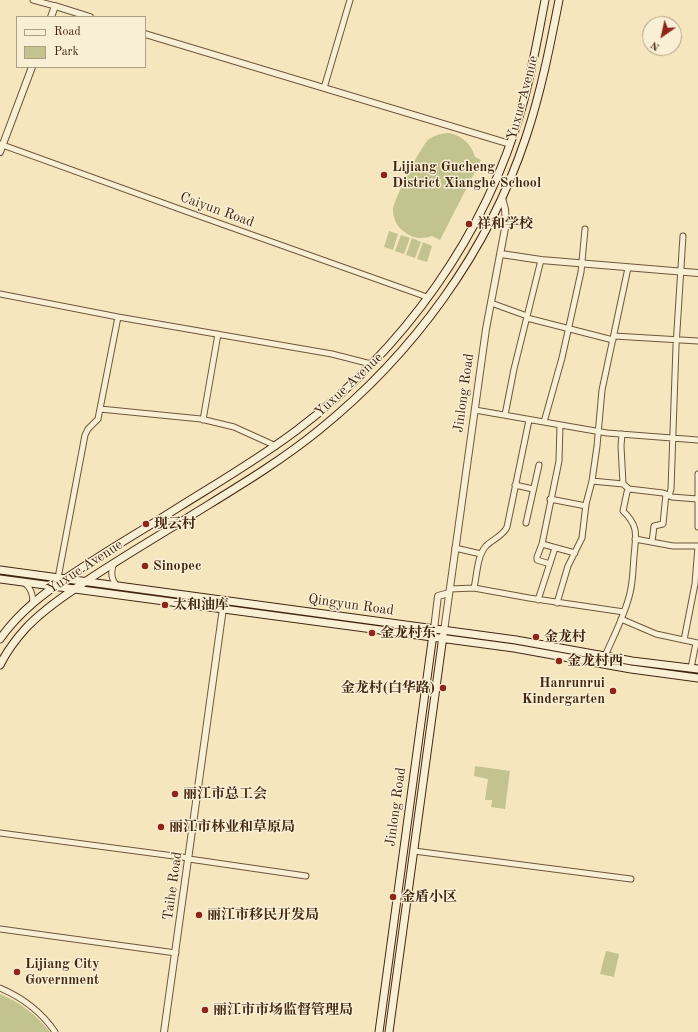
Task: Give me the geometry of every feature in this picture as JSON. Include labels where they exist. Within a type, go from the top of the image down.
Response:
[{"type":"main road","name":"Yuxue Avenue","points":[[0,639],[16,619],[62,579],[276,446],[325,407],[372,364],[397,336],[448,267],[478,218],[494,183],[510,144],[522,107],[545,0]]},
{"type":"main road","name":"Yuxue Avenue","points":[[0,665],[15,641],[30,623],[51,606],[115,562],[186,519],[289,453],[320,429],[361,393],[397,357],[441,301],[476,248],[502,198],[517,162],[535,111],[559,0]]},
{"type":"main road","name":"Qingyun Road","points":[[0,570],[516,640],[655,664],[694,668]]},
{"type":"main road","name":"Qingyun Road","points":[[0,579],[514,648],[631,669],[698,678]]},
{"type":"main road","name":"Jinlong Road","points":[[379,1032],[434,629]]},
{"type":"main road","name":"Jinlong Road","points":[[389,1032],[444,631]]},
{"type":"street","points":[[33,0],[87,16]]},
{"type":"street","points":[[324,88],[350,0]]},
{"type":"street","points":[[51,16],[55,6]]},
{"type":"street","points":[[146,34],[510,144]]},
{"type":"street","points":[[0,152],[1,144],[32,68]]},
{"type":"street","name":"Caiyun Road","points":[[1,144],[206,219],[427,297]]},
{"type":"street","name":"Jinlong Road","points":[[444,631],[486,330],[506,223],[505,209],[502,198]]},
{"type":"street","points":[[544,422],[569,329],[582,264],[585,229]]},
{"type":"street","points":[[652,542],[654,526],[663,524],[668,495],[671,489],[676,340],[683,236]]},
{"type":"street","points":[[501,254],[582,264],[698,273]]},
{"type":"street","points":[[505,415],[514,369],[541,260]]},
{"type":"street","points":[[557,603],[568,566],[582,538],[586,506],[592,481],[602,390],[628,268]]},
{"type":"street","points":[[0,294],[118,317],[332,354],[372,364]]},
{"type":"street","points":[[491,303],[527,317],[569,329],[613,338],[698,341]]},
{"type":"street","points":[[62,579],[85,435],[88,429],[98,419],[118,317]]},
{"type":"street","points":[[203,420],[218,334]]},
{"type":"street","points":[[100,409],[203,420],[234,427],[276,446]]},
{"type":"street","points":[[475,410],[598,431],[698,440]]},
{"type":"street","points":[[474,588],[481,554],[488,545],[506,530],[529,420]]},
{"type":"street","points":[[550,564],[537,560],[537,557],[542,544],[559,461],[560,425]]},
{"type":"street","points":[[622,434],[621,446],[623,484]]},
{"type":"street","points":[[526,524],[539,465]]},
{"type":"street","points":[[698,474],[698,527]]},
{"type":"street","points":[[592,481],[623,484],[629,489],[663,493],[672,497],[697,499]]},
{"type":"street","points":[[515,485],[533,489]]},
{"type":"street","points":[[605,656],[624,612],[632,586],[635,539],[634,523],[623,511],[629,489]]},
{"type":"street","points":[[550,499],[586,506]]},
{"type":"street","points":[[635,539],[673,546],[698,546],[695,584],[684,640]]},
{"type":"street","points":[[542,544],[575,553]]},
{"type":"street","points":[[455,548],[481,554]]},
{"type":"street","points":[[538,600],[555,548]]},
{"type":"street","points":[[115,562],[111,574],[117,586]]},
{"type":"street","points":[[24,582],[32,593],[33,603]]},
{"type":"street","points":[[449,591],[474,588],[538,600],[624,612]]},
{"type":"street","name":"Jinlong Road","points":[[434,629],[438,596],[449,591]]},
{"type":"street","name":"Taihe Road","points":[[164,1032],[224,601]]},
{"type":"street","points":[[621,619],[656,634],[697,643],[694,668]]},
{"type":"street","points":[[0,833],[306,876]]},
{"type":"street","points":[[414,851],[631,879]]},
{"type":"street","points":[[0,929],[176,953]]},
{"type":"street","points":[[0,988],[30,1005],[42,1015],[55,1032]]},
{"type":"green space","points":[[449,133],[462,138],[471,148],[475,157],[481,160],[440,240],[432,236],[422,238],[409,235],[396,223],[393,214],[394,205],[408,173],[425,143],[434,136]]},
{"type":"green space","points":[[389,231],[398,234],[393,250],[384,247]]},
{"type":"green space","points":[[401,235],[410,238],[404,254],[395,251]]},
{"type":"green space","points":[[412,238],[421,242],[415,258],[406,255]]},
{"type":"green space","points":[[423,242],[432,246],[427,262],[417,259]]},
{"type":"green space","points":[[475,766],[510,771],[505,809],[491,807],[492,800],[485,800],[488,779],[474,776]]},
{"type":"green space","points":[[606,951],[619,954],[614,977],[600,974]]},
{"type":"green space","points":[[0,994],[27,1010],[50,1032],[0,1032]]},
{"type":"place","name":"Lijiang Gucheng District Xianghe School","points":[[384,175]]},
{"type":"place","name":"祥和学校","points":[[469,224]]},
{"type":"place","name":"现云村","points":[[146,524]]},
{"type":"place","name":"Sinopec","points":[[145,566]]},
{"type":"place","name":"太和油库","points":[[165,605]]},
{"type":"place","name":"金龙村东","points":[[372,633]]},
{"type":"place","name":"金龙村","points":[[536,637]]},
{"type":"place","name":"金龙村西","points":[[559,661]]},
{"type":"place","name":"金龙村(白华路)","points":[[443,688]]},
{"type":"place","name":"Hanrunrui Kindergarten","points":[[613,691]]},
{"type":"place","name":"丽江市总工会","points":[[175,794]]},
{"type":"place","name":"丽江市林业和草原局","points":[[161,827]]},
{"type":"place","name":"金盾小区","points":[[393,897]]},
{"type":"place","name":"丽江市移民开发局","points":[[199,915]]},
{"type":"place","name":"Lijiang City Government","points":[[17,972]]},
{"type":"place","name":"丽江市市场监督管理局","points":[[205,1010]]}]
